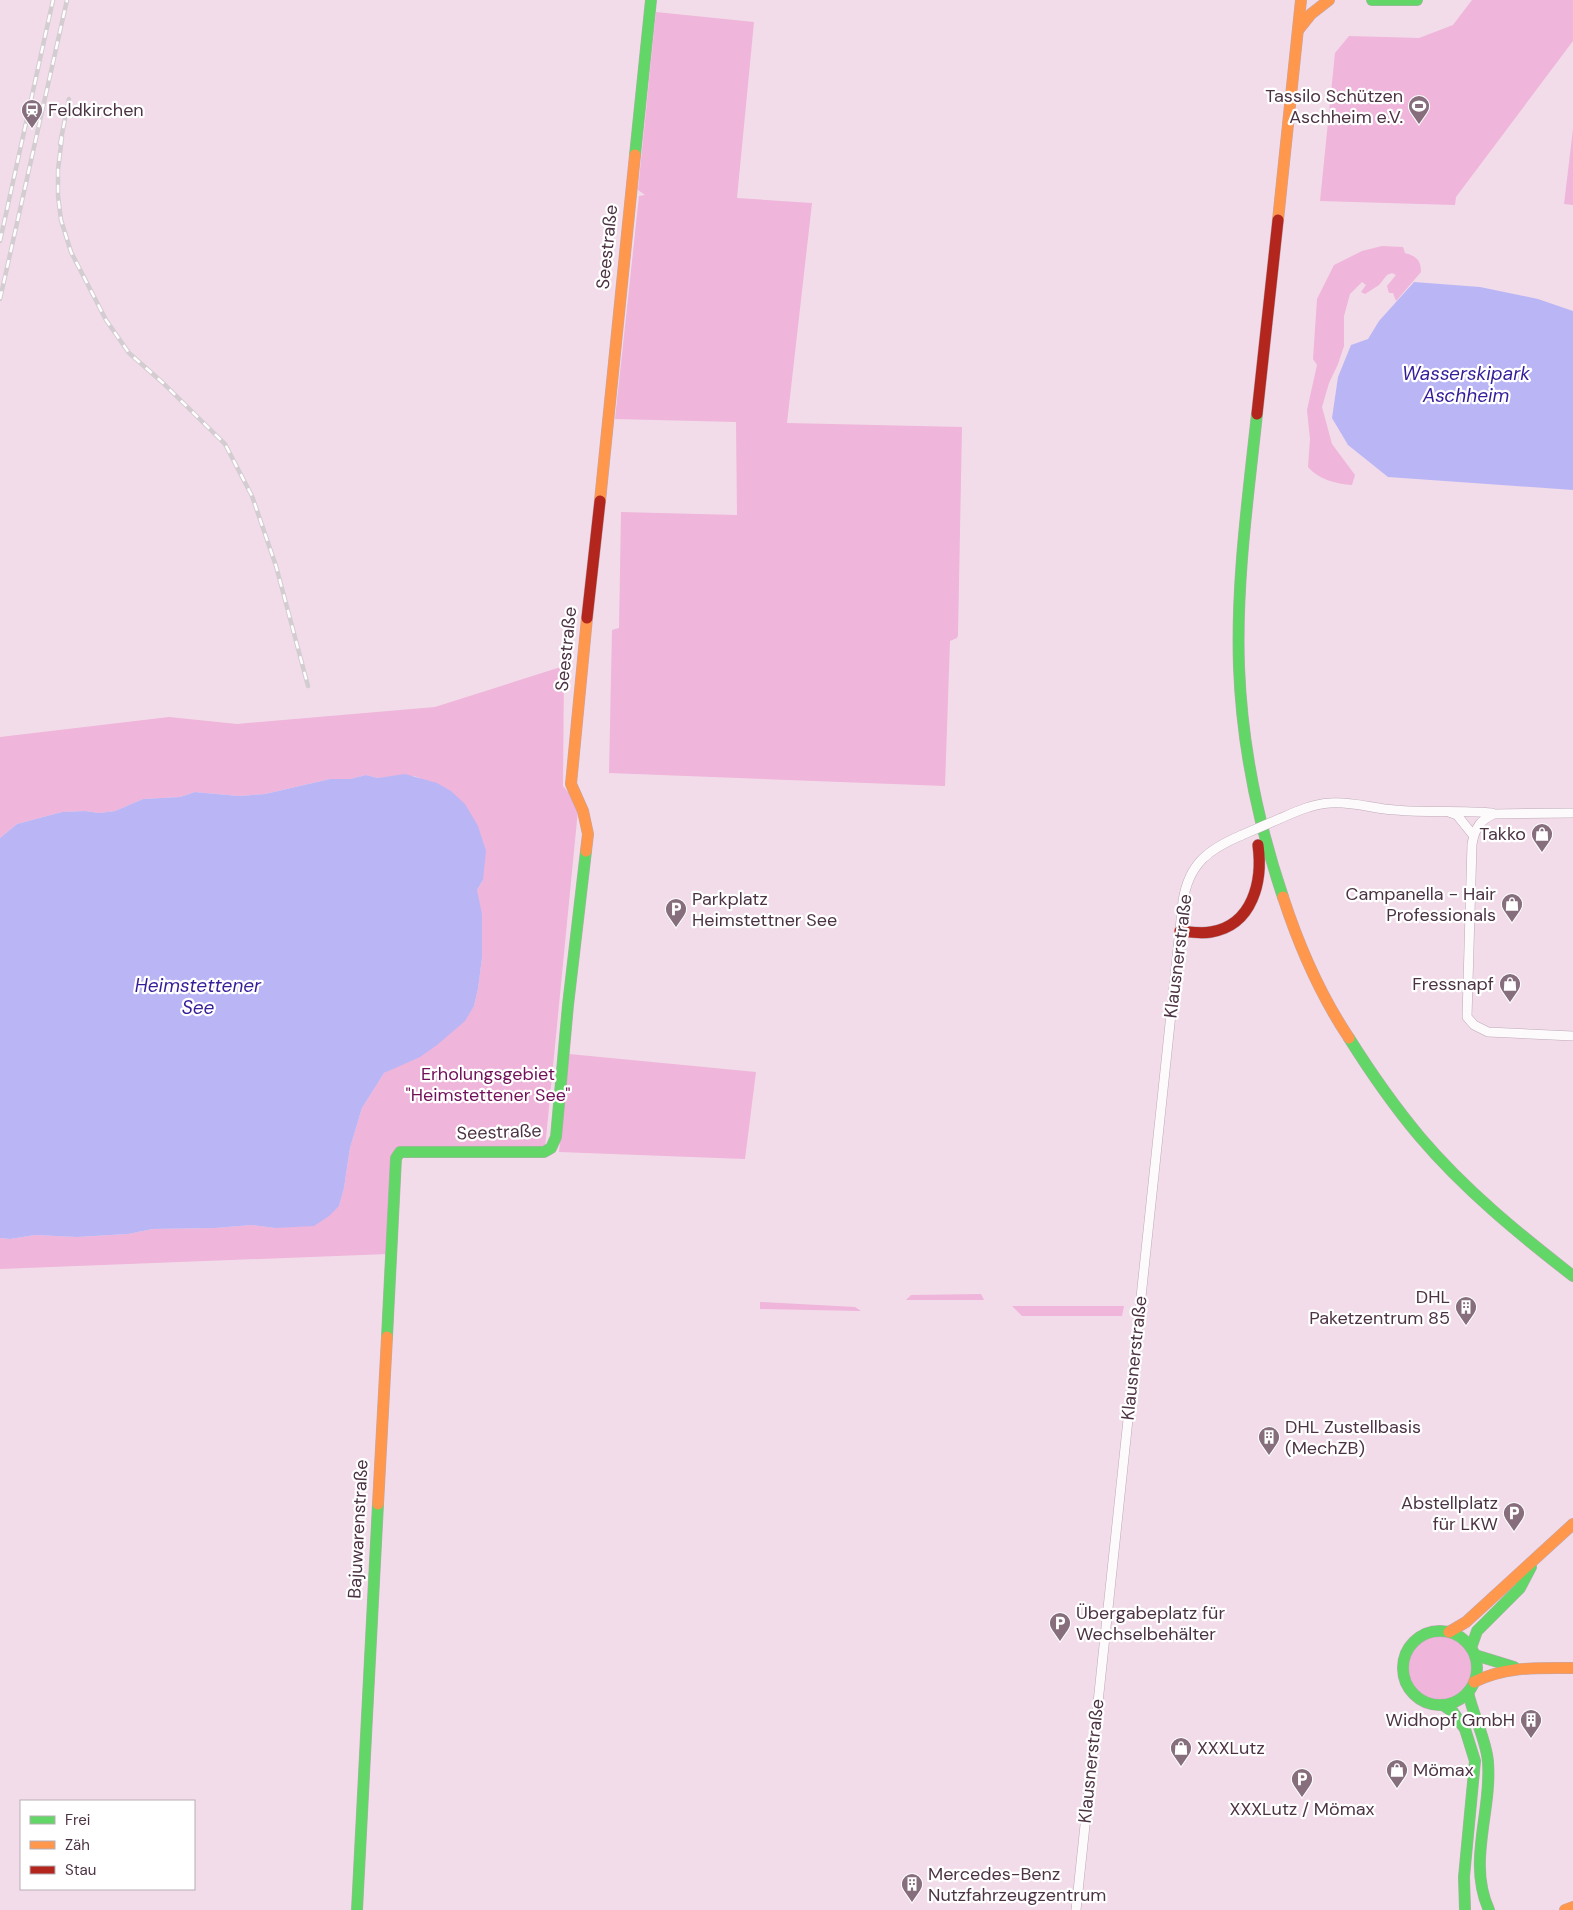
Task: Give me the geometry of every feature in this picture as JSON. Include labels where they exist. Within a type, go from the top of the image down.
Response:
[{"type":"main road","name":"Seestraße","points":[[400,1152],[544,1152],[551,1148],[556,1137],[568,1005],[588,834],[583,811],[571,784],[572,761],[651,0]]},
{"type":"main road","points":[[1301,0],[1245,530],[1242,576],[1239,669],[1242,714],[1252,784],[1262,833],[1285,907],[1323,993],[1357,1051],[1398,1109],[1446,1165],[1500,1216],[1572,1274]]},
{"type":"main road","points":[[1298,29],[1311,14],[1330,0]]},
{"type":"main road","points":[[1372,0],[1390,2],[1417,0]]},
{"type":"main road","points":[[1180,931],[1205,933],[1217,931],[1244,914],[1252,902],[1258,887],[1261,856],[1248,803],[1252,784]]},
{"type":"main road","name":"Bajuwarenstraße","points":[[356,1910],[390,1256],[396,1158],[400,1152]]},
{"type":"main road","points":[[1449,1632],[1466,1622],[1573,1524]]},
{"type":"main road","points":[[1489,1910],[1481,1889],[1479,1866],[1488,1769],[1483,1741],[1472,1713],[1471,1687],[1477,1673],[1473,1651],[1477,1631],[1520,1588],[1526,1580],[1533,1562]]},
{"type":"main road","points":[[1517,1668],[1473,1651],[1459,1636],[1440,1631],[1421,1636],[1412,1644],[1406,1653],[1403,1664],[1404,1678],[1412,1693],[1426,1703],[1444,1705],[1457,1701],[1485,1676],[1517,1668],[1573,1668]]},
{"type":"main road","points":[[1444,1705],[1453,1712],[1465,1729],[1475,1761],[1464,1877],[1464,1910]]},
{"type":"main road","points":[[1565,1910],[1572,1908]]},
{"type":"street","name":"Klausnerstraße","points":[[1076,1910],[1184,890],[1196,866],[1209,852],[1242,835],[1305,808],[1331,802],[1341,802],[1376,809],[1449,812]]},
{"type":"street","points":[[1449,812],[1460,810],[1494,814],[1573,813]]},
{"type":"street","points":[[1449,812],[1457,815],[1474,835]]},
{"type":"street","points":[[1494,814],[1485,818],[1480,823],[1474,835],[1467,1017],[1474,1025],[1488,1032],[1573,1036]]},
{"type":"green space","name":"Tassilo Schützen Aschheim e.V.","points":[[1472,0],[1573,0],[1573,41],[1456,197],[1455,205],[1320,201],[1335,53],[1349,36],[1419,38],[1453,25]]},
{"type":"green space","points":[[656,12],[754,22],[737,198],[812,203],[787,423],[962,427],[958,635],[957,638],[950,641],[945,786],[609,773],[612,630],[619,628],[621,512],[737,515],[736,422],[615,419],[639,196],[645,195],[638,190]]},
{"type":"green space","points":[[1573,129],[1573,205],[1564,204]]},
{"type":"green space","points":[[1382,246],[1403,247],[1405,253],[1417,259],[1421,272],[1396,301],[1393,293],[1389,293],[1387,286],[1396,275],[1392,273],[1365,294],[1361,292],[1366,285],[1362,282],[1350,294],[1344,316],[1344,346],[1329,383],[1322,407],[1332,444],[1355,475],[1352,485],[1322,478],[1308,467],[1310,439],[1307,410],[1317,365],[1313,359],[1317,299],[1334,265],[1362,251]]},
{"type":"green space","name":"Erholungsgebiet \"Heimstettener See\"","points":[[564,666],[563,786],[576,802],[578,810],[545,1148],[396,1148],[387,1254],[0,1269],[0,1238],[10,1239],[35,1235],[77,1237],[128,1234],[153,1229],[215,1228],[252,1225],[275,1228],[339,1206],[344,1188],[350,1148],[362,1108],[384,1073],[399,1065],[474,1006],[482,958],[477,890],[483,880],[420,778],[414,776],[378,778],[366,775],[350,779],[330,779],[265,794],[239,796],[195,792],[180,797],[143,799],[115,811],[99,813],[85,811],[62,812],[17,824],[0,838],[0,737],[169,717],[237,724],[435,707]]},
{"type":"green space","points":[[569,1054],[756,1072],[745,1159],[559,1152]]},
{"type":"green space","points":[[981,1294],[984,1300],[906,1300],[911,1295]]},
{"type":"green space","points":[[760,1302],[855,1307],[861,1311],[760,1309]]},
{"type":"green space","points":[[1012,1306],[1124,1306],[1122,1316],[1022,1316]]},
{"type":"green space","points":[[1434,1636],[1446,1636],[1463,1645],[1470,1656],[1472,1668],[1470,1680],[1463,1691],[1446,1700],[1434,1700],[1422,1695],[1413,1686],[1408,1674],[1408,1662],[1413,1650],[1422,1641]]},
{"type":"water","name":"Wasserskipark Aschheim","points":[[1414,282],[1480,287],[1538,299],[1573,311],[1573,490],[1388,477],[1348,445],[1332,418],[1338,377],[1351,345],[1368,339],[1379,321]]},
{"type":"water","name":"Heimstettener See","points":[[405,774],[437,783],[451,791],[465,804],[478,826],[486,851],[483,880],[477,890],[482,914],[482,958],[478,989],[474,1006],[465,1021],[420,1057],[384,1073],[362,1108],[350,1148],[344,1188],[339,1206],[329,1216],[314,1226],[275,1228],[252,1225],[215,1228],[153,1229],[128,1234],[77,1237],[35,1235],[10,1239],[0,1238],[0,838],[17,824],[62,812],[85,811],[99,813],[115,811],[143,799],[180,797],[195,792],[239,796],[265,794],[330,779],[350,779],[366,775],[378,778]]},
{"type":"railway","points":[[0,241],[53,0]]},
{"type":"railway","points":[[0,299],[67,0]]},
{"type":"railway","points":[[60,144],[69,99]]},
{"type":"railway","points":[[62,137],[58,170],[58,196],[61,220],[71,252],[106,320],[129,353],[162,382],[225,444],[252,496],[276,566],[308,686]]},
{"type":"traffic: fast","points":[[635,155],[651,0]]},
{"type":"traffic: fast","points":[[1372,0],[1417,0]]},
{"type":"traffic: fast","points":[[1257,414],[1241,572],[1239,667],[1244,726],[1253,784],[1266,841],[1283,897]]},
{"type":"traffic: fast","points":[[387,1337],[396,1158],[400,1152],[544,1152],[551,1148],[556,1137],[568,1005],[586,851]]},
{"type":"traffic: fast","points":[[1349,1038],[1374,1077],[1437,1156],[1493,1211],[1573,1276]]},
{"type":"traffic: fast","points":[[357,1910],[378,1504]]},
{"type":"traffic: fast","points":[[1471,1648],[1477,1631],[1520,1588],[1531,1567]]},
{"type":"traffic: fast","points":[[1440,1631],[1461,1637],[1471,1647],[1477,1668],[1471,1689],[1461,1699],[1440,1705],[1419,1699],[1409,1689],[1403,1668],[1409,1647],[1419,1637],[1440,1631]]},
{"type":"traffic: fast","points":[[1475,1655],[1514,1667]]},
{"type":"traffic: fast","points":[[1468,1692],[1485,1744],[1488,1762],[1487,1799],[1480,1855],[1480,1874],[1489,1910]]},
{"type":"traffic: fast","points":[[1443,1705],[1453,1712],[1465,1729],[1475,1761],[1464,1877],[1465,1910]]},
{"type":"traffic: slow","points":[[1278,220],[1301,0]]},
{"type":"traffic: slow","points":[[1299,29],[1311,14],[1329,0]]},
{"type":"traffic: slow","points":[[600,501],[635,155]]},
{"type":"traffic: slow","points":[[586,851],[588,834],[583,811],[571,784],[587,618]]},
{"type":"traffic: slow","points":[[1283,897],[1296,934],[1312,970],[1329,1005],[1349,1038]]},
{"type":"traffic: slow","points":[[378,1504],[387,1337]]},
{"type":"traffic: slow","points":[[1449,1632],[1466,1622],[1573,1524]]},
{"type":"traffic: slow","points":[[1474,1682],[1498,1673],[1522,1669],[1573,1668]]},
{"type":"traffic: slow","points":[[1565,1910],[1573,1907]]},
{"type":"traffic: jam","points":[[1257,414],[1278,220]]},
{"type":"traffic: jam","points":[[587,618],[600,501]]},
{"type":"traffic: jam","points":[[1180,931],[1207,933],[1225,928],[1237,921],[1246,911],[1256,887],[1259,873],[1258,845]]},
{"type":"place","name":"Tassilo Schützen Aschheim e.V.","points":[[1419,125]]},
{"type":"place","name":"Feldkirchen","points":[[32,129]]},
{"type":"place","name":"Takko","points":[[1542,853]]},
{"type":"place","name":"Campanella - Hair Professionals","points":[[1512,923]]},
{"type":"place","name":"Parkplatz Heimstettner See","points":[[676,928]]},
{"type":"place","name":"Fressnapf","points":[[1510,1003]]},
{"type":"place","name":"DHL Paketzentrum 85","points":[[1466,1326]]},
{"type":"place","name":"DHL Zustellbasis (MechZB)","points":[[1269,1456]]},
{"type":"place","name":"Abstellplatz für LKW","points":[[1514,1532]]},
{"type":"place","name":"Übergabeplatz für Wechselbehälter","points":[[1060,1642]]},
{"type":"place","name":"Widhopf GmbH","points":[[1531,1739]]},
{"type":"place","name":"XXXLutz","points":[[1181,1767]]},
{"type":"place","name":"Mömax","points":[[1397,1789]]},
{"type":"place","name":"XXXLutz / Mömax","points":[[1302,1798]]},
{"type":"place","name":"Mercedes-Benz Nutzfahrzeugzentrum","points":[[912,1903]]}]
